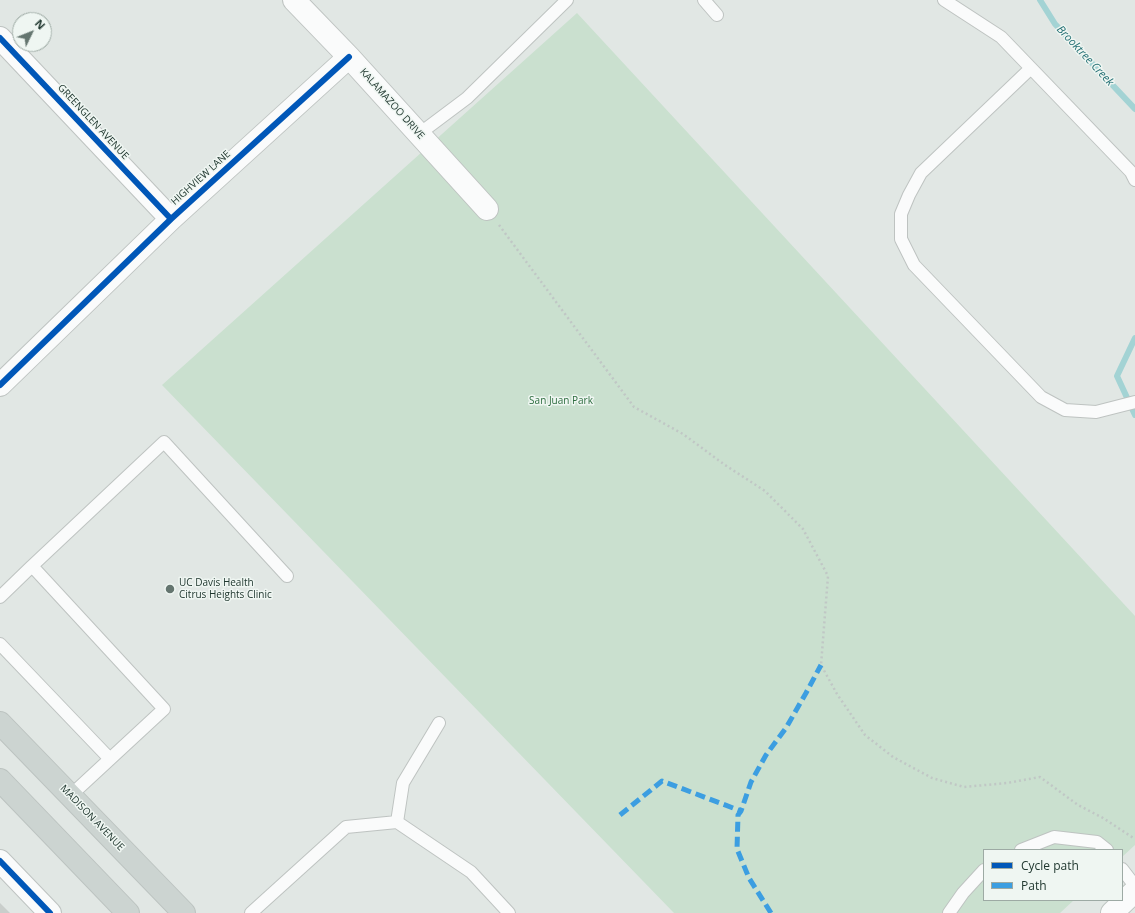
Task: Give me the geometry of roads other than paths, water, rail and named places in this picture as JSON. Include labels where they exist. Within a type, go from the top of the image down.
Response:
[{"type":"main road","name":"MADISON AVENUE","points":[[0,724],[184,913]]},
{"type":"main road","points":[[0,780],[128,913]]},
{"type":"street","name":"KALAMAZOO DRIVE","points":[[294,0],[349,57],[487,209]]},
{"type":"street","name":"GREENGLEN AVENUE","points":[[0,38],[170,219]]},
{"type":"street","name":"HIGHVIEW LANE","points":[[0,385],[170,219],[349,57]]},
{"type":"street","points":[[0,861],[50,913]]},
{"type":"street","points":[[1112,913],[1135,891]]},
{"type":"lane","points":[[419,134],[467,98],[568,0]]},
{"type":"lane","points":[[704,0],[717,15]]},
{"type":"lane","points":[[944,0],[1001,37],[1131,172],[1135,180]]},
{"type":"lane","points":[[1031,68],[921,173],[908,195],[901,214],[901,239],[914,265],[1041,397],[1065,410],[1096,412],[1135,402]]},
{"type":"lane","points":[[0,597],[164,442],[287,576]]},
{"type":"lane","points":[[32,566],[164,709],[70,796]]},
{"type":"lane","points":[[0,644],[110,759]]},
{"type":"lane","points":[[397,822],[403,784],[439,724]]},
{"type":"lane","points":[[251,913],[346,826],[397,822],[471,872],[509,913]]},
{"type":"lane","points":[[1024,849],[1054,838],[1096,842],[1106,849]]},
{"type":"lane","points":[[1123,870],[1135,886]]},
{"type":"lane","points":[[948,913],[963,893],[983,871]]},
{"type":"waterway","name":"Brooktree Creek","points":[[1040,0],[1055,24],[1135,109]]},
{"type":"waterway","name":"Brooktree Creek","points":[[1135,338],[1117,376],[1135,415]]},
{"type":"place","name":"UC Davis Health Citrus Heights Clinic","points":[[170,589]]},
{"type":"park label","name":"San Juan Park","points":[[561,401]]}]
